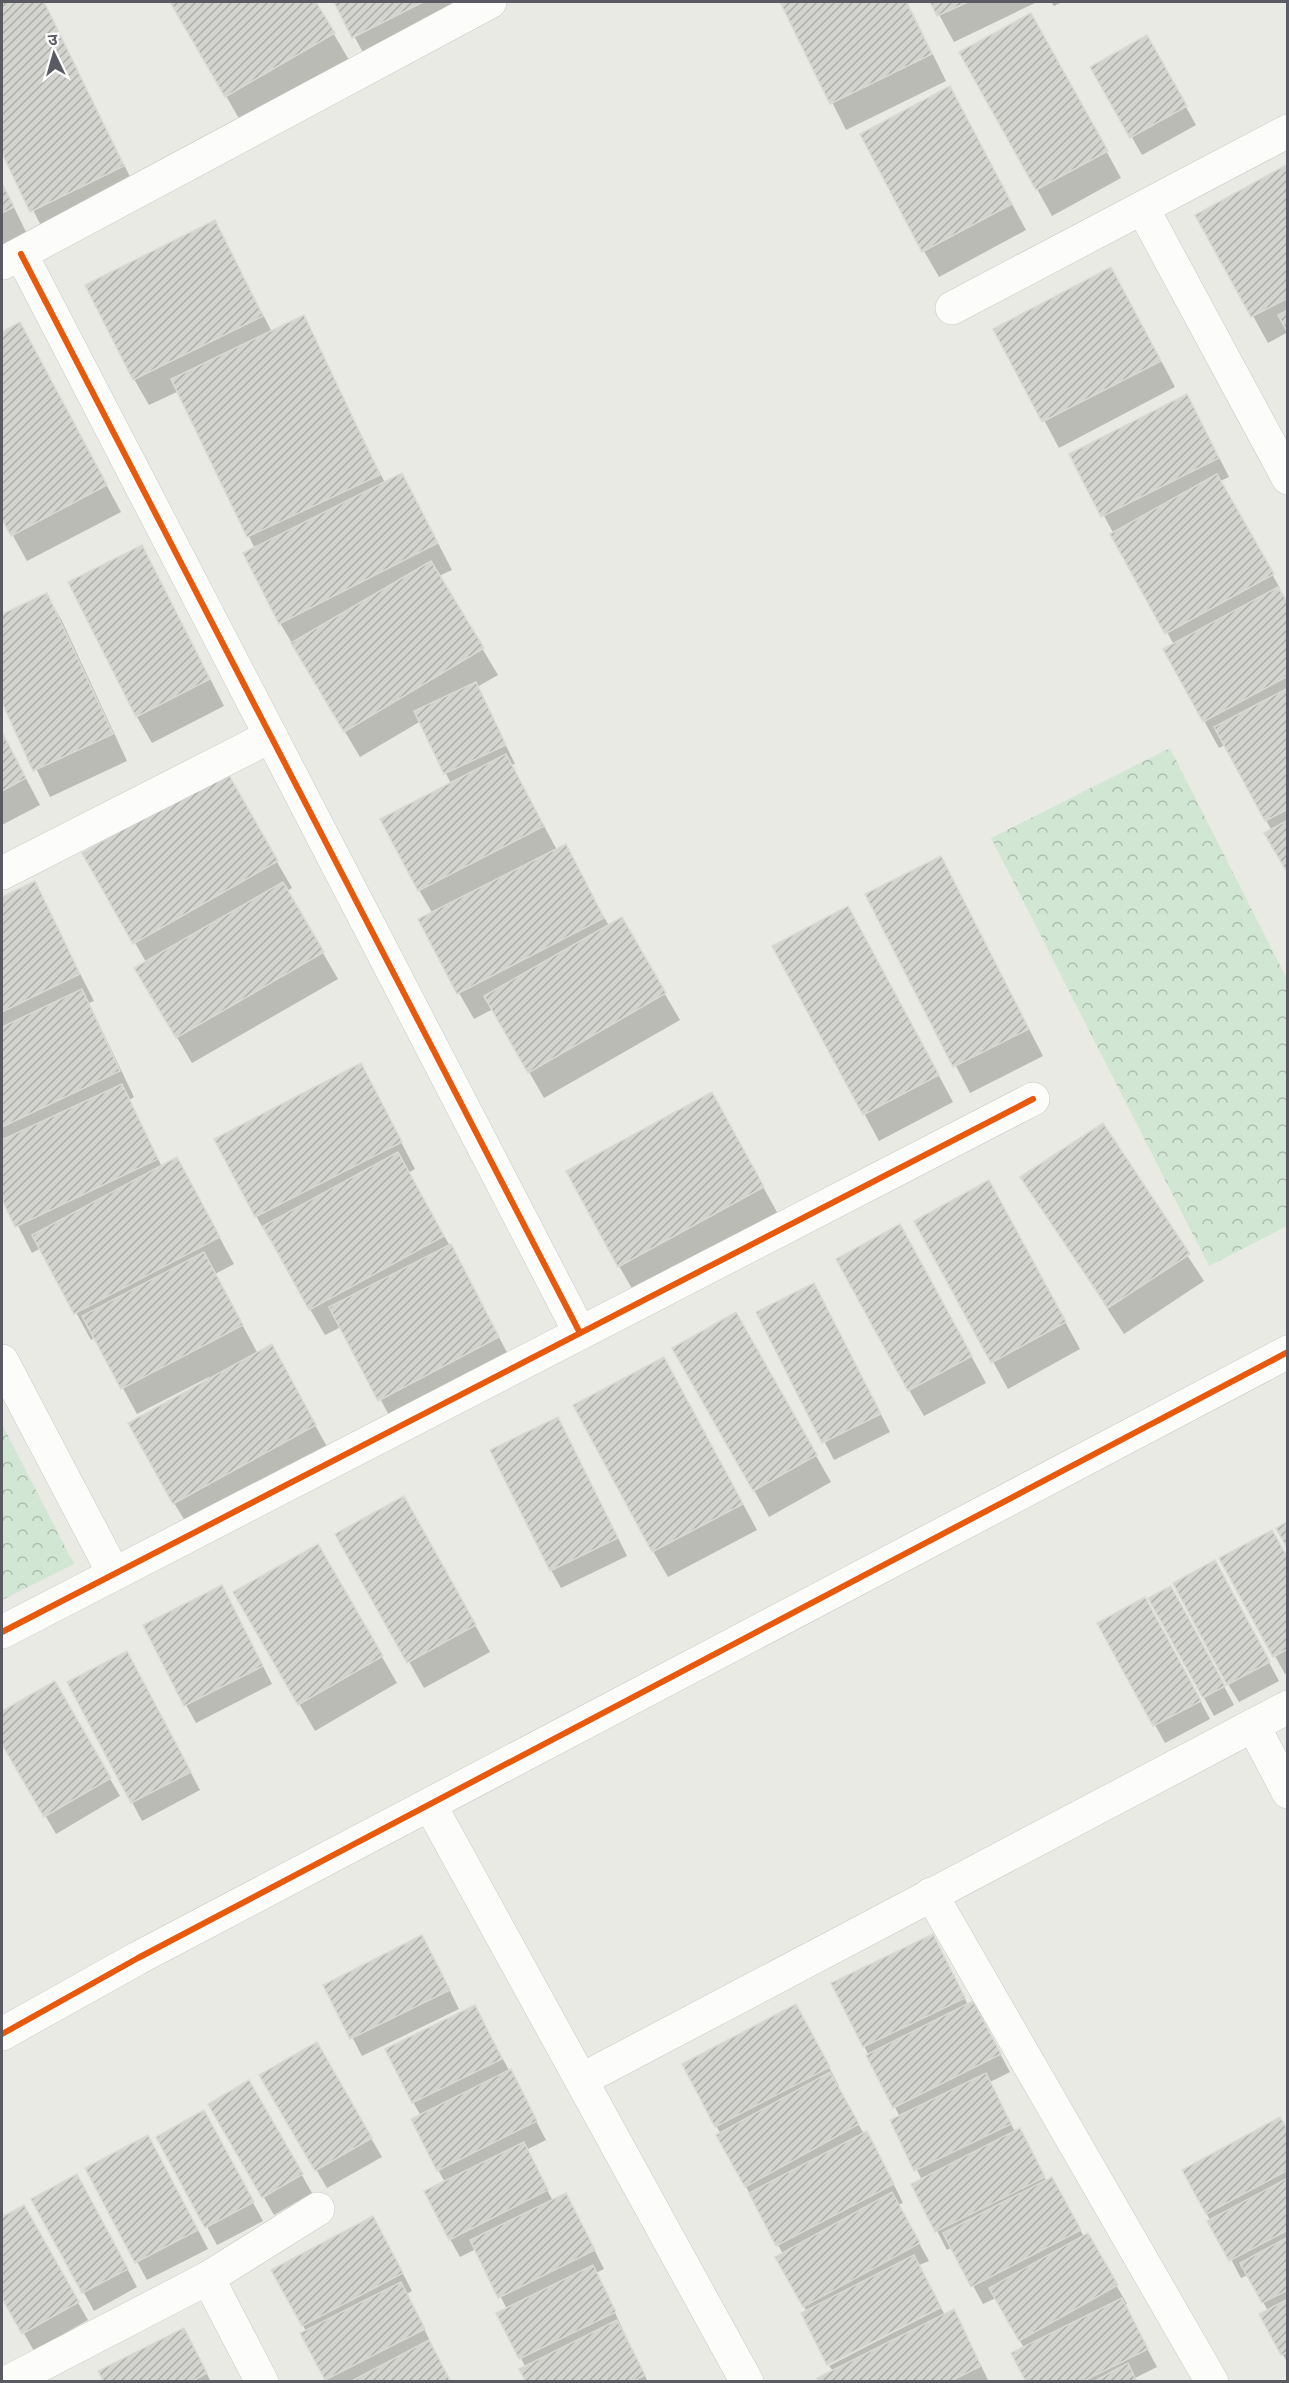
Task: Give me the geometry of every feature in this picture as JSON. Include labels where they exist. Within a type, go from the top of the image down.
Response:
[{"type":"street","points":[[490,2],[11,259],[271,736],[580,1333]]},
{"type":"street","points":[[952,308],[1287,131]]},
{"type":"street","points":[[1143,209],[1287,478]]},
{"type":"street","points":[[2,873],[271,736]]},
{"type":"street","points":[[2,1632],[1033,1099]]},
{"type":"street","points":[[2,2034],[138,1958],[1287,1352]]},
{"type":"street","points":[[2,1360],[114,1574]]},
{"type":"street","points":[[583,2079],[1287,1707]]},
{"type":"street","points":[[1253,1725],[1287,1792]]},
{"type":"street","points":[[430,1805],[583,2079],[747,2382]]},
{"type":"street","points":[[931,1894],[1212,2382]]},
{"type":"street","points":[[8,2382],[208,2278],[318,2209]]},
{"type":"street","points":[[208,2278],[262,2382]]},
{"type":"green space","points":[[1170,748],[1287,979],[1287,1226],[1209,1266],[991,838]]},
{"type":"green space","points":[[2,1424],[74,1564],[2,1600]]},
{"type":"building","points":[[2,2],[44,2],[124,166],[30,212],[2,153]]},
{"type":"building","points":[[170,2],[316,2],[335,33],[225,97]]},
{"type":"building","points":[[334,2],[423,2],[352,38]]},
{"type":"building","points":[[780,2],[906,2],[932,54],[830,104]]},
{"type":"building","points":[[930,2],[968,2],[937,16]]},
{"type":"building","points":[[1031,13],[1108,151],[1036,190],[959,52]]},
{"type":"building","points":[[1147,35],[1187,106],[1130,138],[1090,67]]},
{"type":"building","points":[[950,86],[1012,204],[922,252],[860,134]]},
{"type":"building","points":[[1288,164],[1288,298],[1251,317],[1195,215]]},
{"type":"building","points":[[2,183],[14,207],[2,213]]},
{"type":"building","points":[[215,220],[263,316],[133,380],[85,285]]},
{"type":"building","points":[[1111,267],[1161,361],[1042,422],[993,329]]},
{"type":"building","points":[[1288,310],[1288,333],[1278,315]]},
{"type":"building","points":[[304,315],[380,475],[247,537],[171,379]]},
{"type":"building","points":[[20,322],[107,485],[11,536],[2,519],[2,332]]},
{"type":"building","points":[[1187,394],[1219,458],[1101,517],[1069,454]]},
{"type":"building","points":[[402,473],[438,543],[279,624],[243,553]]},
{"type":"building","points":[[1217,474],[1274,574],[1165,634],[1110,534]]},
{"type":"building","points":[[142,545],[210,679],[136,717],[68,582]]},
{"type":"building","points":[[431,561],[484,648],[344,732],[291,643]]},
{"type":"building","points":[[1278,587],[1288,603],[1288,676],[1203,722],[1163,649]]},
{"type":"building","points":[[47,593],[113,734],[33,771],[2,702],[2,614]]},
{"type":"building","points":[[476,682],[506,745],[444,774],[414,711]]},
{"type":"building","points":[[1288,688],[1288,809],[1265,821],[1214,727]]},
{"type":"building","points":[[2,732],[26,778],[2,791]]},
{"type":"building","points":[[506,754],[544,826],[418,891],[380,819]]},
{"type":"building","points":[[226,770],[278,861],[133,944],[82,853]]},
{"type":"building","points":[[1288,820],[1288,874],[1264,833]]},
{"type":"building","points":[[566,844],[604,918],[457,994],[418,919]]},
{"type":"building","points":[[941,856],[1029,1029],[953,1067],[865,894]]},
{"type":"building","points":[[35,881],[80,974],[2,1012],[2,897]]},
{"type":"building","points":[[283,882],[324,952],[176,1038],[134,968]]},
{"type":"building","points":[[848,906],[939,1075],[863,1115],[772,946]]},
{"type":"building","points":[[622,917],[666,993],[528,1073],[484,996]]},
{"type":"building","points":[[82,989],[120,1071],[2,1127],[2,1027]]},
{"type":"building","points":[[361,1063],[402,1142],[255,1217],[214,1139]]},
{"type":"building","points":[[122,1084],[158,1159],[15,1227],[2,1199],[2,1140]]},
{"type":"building","points":[[712,1092],[764,1187],[618,1267],[566,1171]]},
{"type":"building","points":[[1103,1123],[1190,1254],[1108,1308],[1020,1177]]},
{"type":"building","points":[[398,1152],[444,1236],[309,1310],[263,1226]]},
{"type":"building","points":[[177,1157],[220,1237],[74,1314],[32,1235]]},
{"type":"building","points":[[989,1180],[1066,1322],[991,1363],[914,1221]]},
{"type":"building","points":[[900,1224],[972,1356],[908,1391],[836,1259]]},
{"type":"building","points":[[451,1244],[499,1337],[378,1401],[329,1307]]},
{"type":"building","points":[[204,1252],[243,1325],[121,1389],[82,1316]]},
{"type":"building","points":[[814,1283],[881,1414],[822,1443],[756,1312]]},
{"type":"building","points":[[736,1312],[817,1455],[753,1491],[672,1348]]},
{"type":"building","points":[[272,1344],[316,1425],[173,1504],[128,1423]]},
{"type":"building","points":[[664,1357],[743,1504],[652,1552],[573,1405]]},
{"type":"building","points":[[558,1417],[618,1538],[550,1571],[490,1450]]},
{"type":"building","points":[[404,1496],[476,1625],[407,1663],[335,1534]]},
{"type":"building","points":[[1288,1521],[1288,1550],[1276,1528]]},
{"type":"building","points":[[1272,1530],[1288,1558],[1288,1649],[1273,1657],[1219,1558]]},
{"type":"building","points":[[318,1544],[383,1656],[298,1705],[233,1592]]},
{"type":"building","points":[[1215,1560],[1270,1662],[1227,1685],[1173,1583]]},
{"type":"building","points":[[222,1585],[263,1666],[184,1706],[143,1625]]},
{"type":"building","points":[[1171,1586],[1225,1686],[1203,1698],[1148,1598]]},
{"type":"building","points":[[1145,1597],[1201,1701],[1153,1726],[1097,1623]]},
{"type":"building","points":[[127,1651],[191,1772],[131,1803],[67,1682]]},
{"type":"building","points":[[55,1681],[111,1778],[44,1817],[2,1744],[2,1711]]},
{"type":"building","points":[[933,1934],[965,1998],[863,2047],[831,1983]]},
{"type":"building","points":[[422,1935],[450,1990],[350,2039],[323,1985]]},
{"type":"building","points":[[973,2001],[1001,2054],[893,2108],[866,2055]]},
{"type":"building","points":[[796,2004],[830,2067],[715,2127],[682,2064]]},
{"type":"building","points":[[475,2005],[502,2059],[412,2103],[385,2049]]},
{"type":"building","points":[[317,2042],[372,2138],[315,2171],[259,2075]]},
{"type":"building","points":[[511,2069],[537,2121],[437,2171],[411,2119]]},
{"type":"building","points":[[830,2072],[859,2124],[745,2187],[716,2135]]},
{"type":"building","points":[[986,2073],[1011,2124],[914,2171],[890,2120]]},
{"type":"building","points":[[249,2080],[303,2174],[262,2198],[208,2104]]},
{"type":"building","points":[[204,2110],[254,2202],[205,2228],[156,2137]]},
{"type":"building","points":[[1280,2117],[1288,2130],[1288,2170],[1206,2214],[1182,2170]]},
{"type":"building","points":[[1020,2128],[1045,2177],[935,2232],[911,2184]]},
{"type":"building","points":[[867,2131],[894,2184],[776,2246],[749,2193]]},
{"type":"building","points":[[148,2135],[198,2230],[135,2263],[85,2168]]},
{"type":"building","points":[[524,2142],[548,2190],[449,2240],[424,2191]]},
{"type":"building","points":[[77,2174],[128,2269],[82,2293],[31,2199]]},
{"type":"building","points":[[1052,2177],[1081,2230],[971,2287],[943,2233]]},
{"type":"building","points":[[1288,2178],[1288,2230],[1229,2261],[1207,2221]]},
{"type":"building","points":[[892,2192],[920,2243],[803,2307],[775,2257]]},
{"type":"building","points":[[566,2193],[595,2250],[498,2298],[470,2240]]},
{"type":"building","points":[[24,2205],[79,2302],[22,2334],[2,2298],[2,2217]]},
{"type":"building","points":[[373,2216],[403,2273],[302,2326],[271,2270]]},
{"type":"building","points":[[1088,2233],[1118,2285],[1019,2341],[989,2288]]},
{"type":"building","points":[[1288,2237],[1288,2290],[1262,2303],[1240,2263]]},
{"type":"building","points":[[914,2255],[941,2307],[827,2365],[801,2313]]},
{"type":"building","points":[[593,2265],[616,2312],[519,2359],[496,2313]]},
{"type":"building","points":[[401,2282],[425,2329],[325,2380],[300,2333]]},
{"type":"building","points":[[1122,2298],[1148,2349],[1082,2382],[1026,2382],[1011,2353]]},
{"type":"building","points":[[1288,2299],[1288,2352],[1281,2355],[1259,2314]]},
{"type":"building","points":[[954,2309],[981,2366],[949,2382],[819,2382],[817,2378]]},
{"type":"building","points":[[617,2320],[645,2375],[632,2382],[526,2382],[519,2369]]},
{"type":"building","points":[[184,2328],[207,2373],[191,2382],[104,2382],[98,2371]]},
{"type":"building","points":[[429,2340],[451,2382],[350,2382]]},
{"type":"building","points":[[1128,2363],[1137,2382],[1093,2382]]},
{"type":"cycle path","points":[[21,254],[580,1333]]},
{"type":"cycle path","points":[[2,1632],[1033,1099]]},
{"type":"cycle path","points":[[2,2034],[138,1958],[1288,1352]]}]
